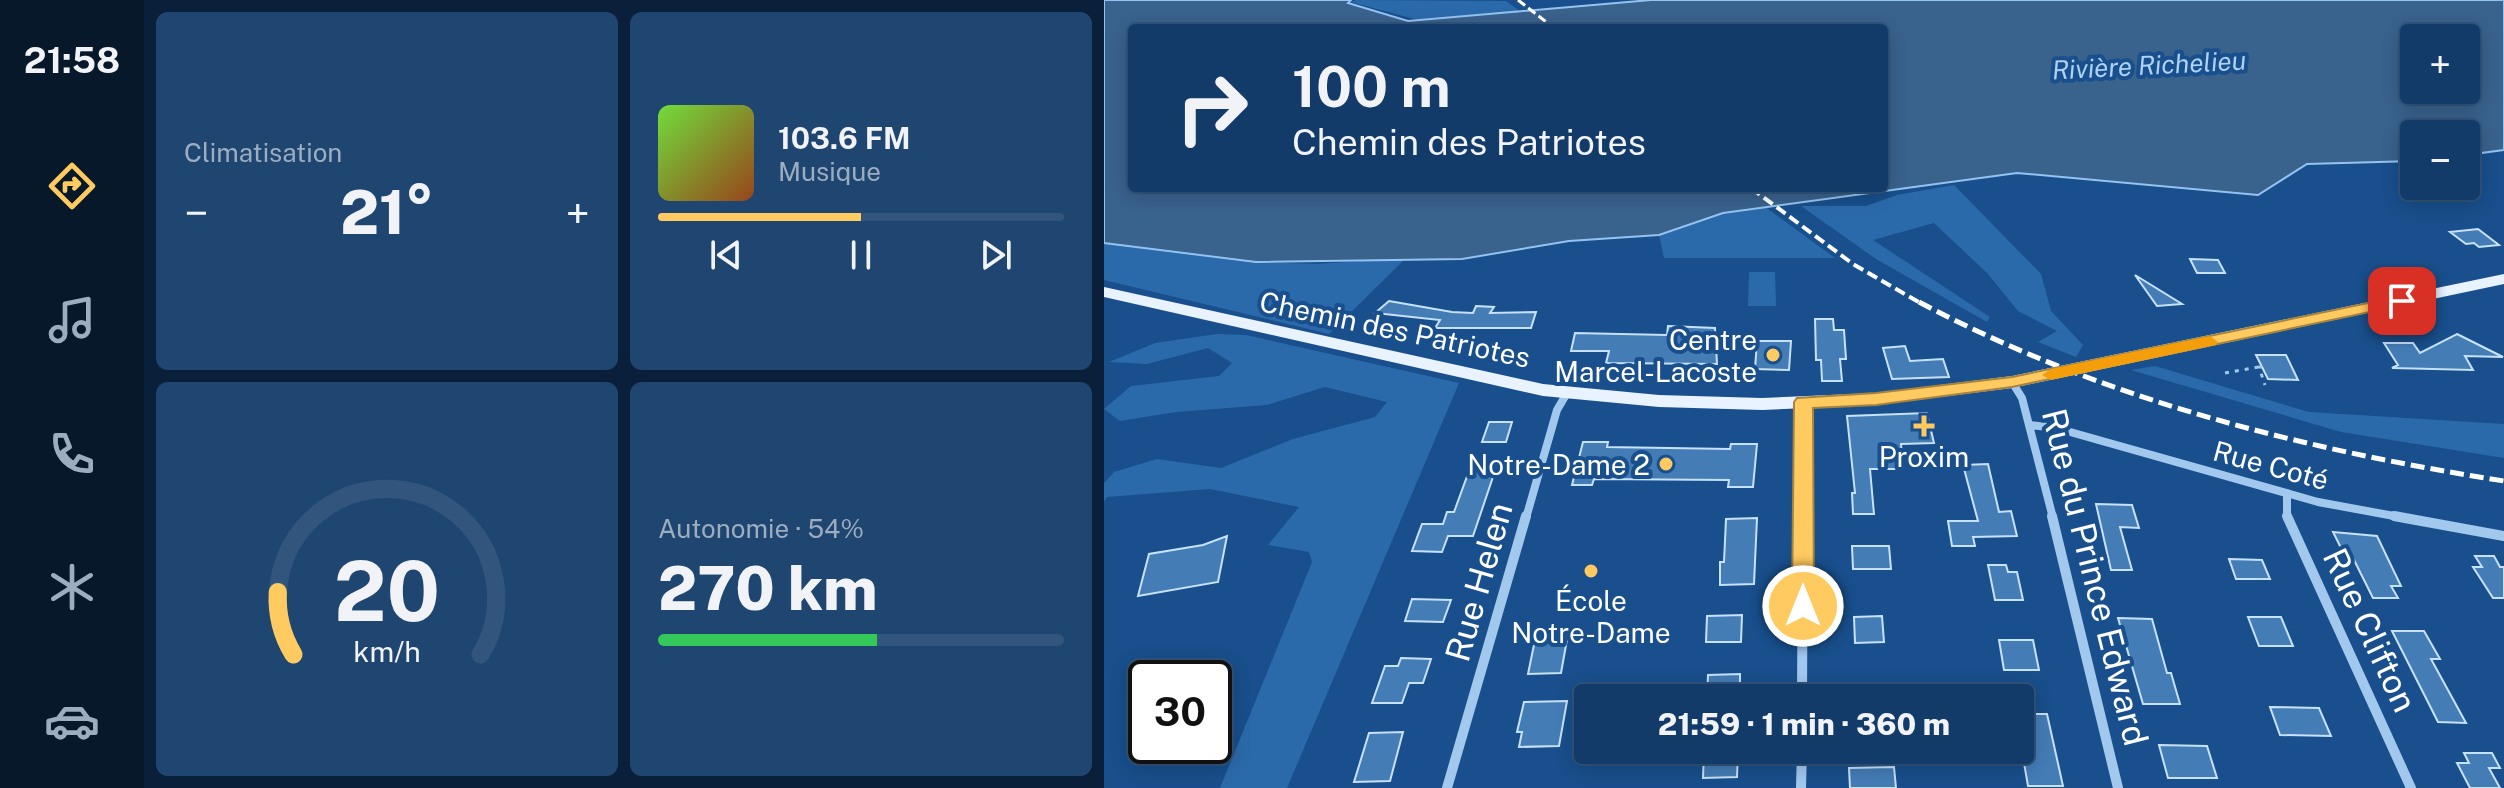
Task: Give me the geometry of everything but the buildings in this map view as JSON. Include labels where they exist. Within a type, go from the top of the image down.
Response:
[{"type":"main road","name":"Chemin des Patriotes","points":[[1104,292],[1429,367],[1567,393],[1709,403],[1876,399],[2012,382],[2504,279]]},
{"type":"street","name":"Rue du Prince Edward","points":[[2012,382],[2022,398],[2030,425],[2118,788]]},
{"type":"street","name":"Rue Helen","points":[[1447,788],[1557,410],[1567,393]]},
{"type":"street","points":[[1802,684],[1804,402]]},
{"type":"street","name":"Rue Coté","points":[[2030,425],[2056,428],[2380,516],[2504,536]]},
{"type":"street","name":"Rue Clifton","points":[[2287,493],[2287,517],[2411,788]]},
{"type":"street","points":[[1801,788],[1802,764]]},
{"type":"path","points":[[2225,373],[2260,367],[2265,385]]},
{"type":"shaded area","points":[[1506,1],[1521,12],[1418,20],[1351,2]]},
{"type":"shaded area","points":[[1954,185],[2041,274],[2051,311],[2083,345],[2076,357],[2038,342],[2057,331],[2018,311],[1988,274],[1934,223],[1873,240],[1990,317],[1987,322],[1876,259],[1801,206],[1866,206],[1897,195]]},
{"type":"shaded area","points":[[1764,206],[1835,258],[1664,258],[1659,235],[1723,213]]},
{"type":"shaded area","points":[[1104,243],[1256,262],[1317,264],[1406,258],[1329,334],[1104,280]]},
{"type":"shaded area","points":[[1749,272],[1775,272],[1776,306],[1748,306]]},
{"type":"shaded area","points":[[1217,334],[1246,335],[1459,383],[1287,788],[1220,788],[1312,562],[1309,552],[1268,545],[1299,507],[1210,489],[1107,497],[1104,502],[1104,483],[1114,472],[1157,459],[1221,468],[1293,439],[1375,417],[1387,402],[1325,387],[1267,405],[1176,412],[1120,421],[1104,409],[1131,386],[1219,376],[1232,363],[1208,348],[1147,364],[1109,362],[1155,343]]},
{"type":"shaded area","points":[[2155,366],[2309,412],[2504,424],[2504,458],[2341,432],[2131,370]]},
{"type":"water","name":"Rivière Richelieu","points":[[1104,0],[1351,0],[1348,3],[1408,21],[1651,0],[2504,0],[2504,150],[2480,153],[2480,120],[2400,120],[2400,161],[2307,164],[2258,195],[2017,173],[1888,191],[1888,24],[1128,24],[1128,192],[1877,192],[1723,213],[1659,235],[1569,241],[1462,259],[1256,262],[1104,243]]},
{"type":"railway","points":[[1518,0],[1549,24]]},
{"type":"railway","points":[[1756,192],[1853,264],[1922,304]]},
{"type":"railway","points":[[1919,302],[2059,366],[2204,416],[2352,453],[2504,481]]},
{"type":"slow traffic","points":[[2051,375],[2210,342]]},
{"type":"place","name":"Centre Marcel-Lacoste","points":[[1773,355]]},
{"type":"place","name":"Proxim","points":[[1924,426]]},
{"type":"place","name":"Notre-Dame 2","points":[[1666,464]]},
{"type":"place","name":"École Notre-Dame","points":[[1591,571]]},
{"type":"route","points":[[1803,606],[1804,402],[1876,399],[2012,382],[2402,301]]}]
